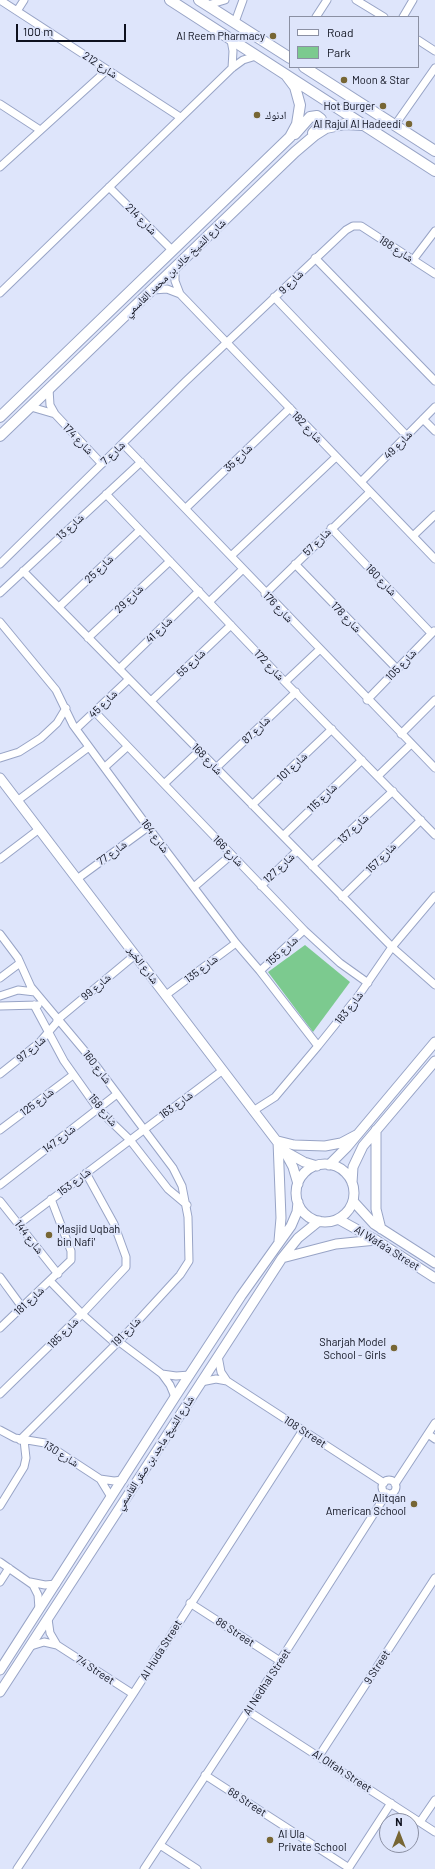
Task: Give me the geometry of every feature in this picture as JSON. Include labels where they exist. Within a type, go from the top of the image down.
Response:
[{"type":"main road","points":[[170,0],[435,172]]},
{"type":"main road","points":[[204,3],[289,57]]},
{"type":"main road","points":[[306,68],[435,151]]},
{"type":"main road","name":"شارع الشيخ خالد بن محمد القاسمي","points":[[0,416],[290,138],[297,124],[300,106],[295,87],[286,75]]},
{"type":"main road","points":[[290,138],[298,132],[310,117],[317,116],[320,119],[320,126],[295,152]]},
{"type":"main road","name":"شارع الشيخ خالد بن محمد القاسمي","points":[[0,436],[295,152],[326,128],[345,124],[362,125]]},
{"type":"street","name":"212 شارع","points":[[0,0],[180,117]]},
{"type":"street","points":[[17,11],[24,0]]},
{"type":"street","points":[[204,3],[225,0]]},
{"type":"street","points":[[234,22],[243,0]]},
{"type":"street","points":[[317,16],[327,0]]},
{"type":"street","points":[[356,0],[382,16]]},
{"type":"street","points":[[404,16],[414,0]]},
{"type":"street","points":[[231,40],[233,51],[232,68]]},
{"type":"street","points":[[419,41],[435,51]]},
{"type":"street","points":[[0,293],[232,68],[243,60],[256,56]]},
{"type":"street","points":[[395,125],[435,68]]},
{"type":"street","points":[[0,167],[107,70]]},
{"type":"street","points":[[0,104],[40,130]]},
{"type":"street","name":"214 شارع","points":[[109,187],[173,251]]},
{"type":"street","name":"شارع 9","points":[[227,342],[346,230],[358,226]]},
{"type":"street","name":"شارع 188","points":[[358,226],[364,228],[435,274]]},
{"type":"street","points":[[413,260],[435,230]]},
{"type":"street","points":[[315,258],[435,381]]},
{"type":"street","name":"شارع 182","points":[[175,268],[175,281],[180,294],[435,559]]},
{"type":"street","points":[[153,290],[167,289],[180,294]]},
{"type":"street","points":[[274,298],[406,436]]},
{"type":"street","name":"شارع 7","points":[[0,564],[227,342]]},
{"type":"street","name":"شارع 174","points":[[49,389],[50,405],[54,414],[102,464]]},
{"type":"street","name":"شارع 174","points":[[30,407],[54,414]]},
{"type":"street","name":"شارع 49","points":[[361,482],[435,407]]},
{"type":"street","name":"شارع 35","points":[[186,508],[290,408]]},
{"type":"street","points":[[423,419],[435,431]]},
{"type":"street","name":"شارع 176","points":[[123,444],[186,508],[367,700],[435,768]]},
{"type":"street","points":[[231,556],[336,457]]},
{"type":"street","name":"شارع 13","points":[[0,592],[141,462]]},
{"type":"street","name":"شارع 57","points":[[266,594],[331,528],[370,492]]},
{"type":"street","name":"شارع 172","points":[[106,494],[285,682],[435,834]]},
{"type":"street","points":[[413,536],[435,515]]},
{"type":"street","name":"شارع 180","points":[[331,528],[433,631]]},
{"type":"street","name":"شارع 25","points":[[59,607],[140,530]]},
{"type":"street","name":"شارع 29","points":[[88,638],[170,561]]},
{"type":"street","name":"شارع 178","points":[[295,564],[397,669]]},
{"type":"street","points":[[209,602],[243,569]]},
{"type":"street","name":"شارع 168","points":[[23,571],[342,897],[392,947],[435,985]]},
{"type":"street","name":"شارع 41","points":[[119,669],[199,591]]},
{"type":"street","name":"شارع 164","points":[[0,622],[53,686],[76,729],[106,767],[148,827],[236,943],[260,971],[318,1046]]},
{"type":"street","name":"شارع 55","points":[[151,701],[231,625]]},
{"type":"street","name":"شارع 105","points":[[367,700],[433,631]]},
{"type":"street","points":[[285,682],[319,650]]},
{"type":"street","name":"شارع 45","points":[[76,729],[129,679]]},
{"type":"street","name":"شارع 87","points":[[216,768],[296,692]]},
{"type":"street","points":[[401,734],[435,700]]},
{"type":"street","points":[[0,758],[19,752],[41,738],[57,723],[66,708]]},
{"type":"street","name":"شارع 166","points":[[95,712],[304,930],[335,960],[368,983]]},
{"type":"street","name":"شارع 101","points":[[252,805],[332,729]]},
{"type":"street","points":[[378,776],[411,744]]},
{"type":"street","points":[[18,801],[89,746]]},
{"type":"street","points":[[106,767],[127,747]]},
{"type":"street","points":[[164,784],[199,751]]},
{"type":"street","name":"شارع 115","points":[[283,836],[362,760]]},
{"type":"street","name":"شارع الخير","points":[[0,778],[38,830],[136,955],[253,1111],[278,1141],[286,1152],[293,1167],[298,1184]]},
{"type":"street","name":"شارع 137","points":[[312,866],[393,791]]},
{"type":"street","name":"شارع 157","points":[[342,897],[421,820]]},
{"type":"street","name":"شارع 77","points":[[77,879],[148,827]]},
{"type":"street","points":[[0,859],[38,830]]},
{"type":"street","name":"شارع 127","points":[[261,886],[297,851]]},
{"type":"street","points":[[194,887],[231,855]]},
{"type":"street","name":"شارع 183","points":[[253,1111],[278,1093],[318,1046],[368,983],[392,947],[435,896]]},
{"type":"street","name":"شارع 155","points":[[260,971],[304,930]]},
{"type":"street","name":"شارع 160","points":[[0,934],[15,953],[27,981],[35,992],[58,1021],[85,1051],[173,1168],[182,1186],[186,1205]]},
{"type":"street","name":"شارع 135","points":[[166,995],[236,943]]},
{"type":"street","name":"شارع 99","points":[[58,1021],[136,955]]},
{"type":"street","points":[[0,978],[20,963]]},
{"type":"street","points":[[0,996],[18,990],[35,992]]},
{"type":"street","points":[[0,1006],[34,1004],[46,1006]]},
{"type":"street","name":"شارع 158","points":[[34,1004],[73,1075],[98,1109],[130,1140],[168,1189],[186,1205]]},
{"type":"street","name":"شارع 97","points":[[0,1074],[49,1033],[58,1021]]},
{"type":"street","points":[[329,1165],[342,1154],[435,1042]]},
{"type":"street","points":[[352,1183],[341,1169],[329,1165],[317,1166],[306,1172],[298,1184],[296,1190],[298,1202],[306,1214],[319,1221],[328,1222],[338,1219],[347,1211],[353,1201],[352,1183],[354,1168],[359,1153],[376,1130],[435,1061]]},
{"type":"street","name":"شارع 163","points":[[130,1140],[223,1070]]},
{"type":"street","name":"شارع 125","points":[[0,1130],[73,1075]]},
{"type":"street","name":"شارع 147","points":[[0,1185],[117,1094]]},
{"type":"street","points":[[376,1130],[376,1201],[377,1216],[381,1229]]},
{"type":"street","points":[[279,1241],[281,1218],[278,1141],[304,1146],[325,1146],[340,1143],[358,1134]]},
{"type":"street","name":"شارع 153","points":[[19,1224],[130,1140]]},
{"type":"street","name":"شارع الخير","points":[[286,1152],[304,1162],[317,1166]]},
{"type":"street","name":"شارع 185","points":[[0,1394],[82,1314],[123,1270],[127,1263],[114,1224],[86,1173]]},
{"type":"street","name":"شارع 181","points":[[0,1328],[68,1264],[72,1256],[51,1200]]},
{"type":"street","name":"شارع 144","points":[[0,1201],[3,1211],[19,1224],[58,1274]]},
{"type":"street","name":"Al Wafa'a Street","points":[[353,1201],[367,1218],[381,1229],[435,1263]]},
{"type":"street","name":"شارع الشيخ ماجد بن صقر القاسمي","points":[[0,1670],[175,1397],[295,1219],[298,1202]]},
{"type":"street","name":"شارع 191","points":[[22,1440],[186,1268],[189,1250],[186,1205]]},
{"type":"street","name":"Al Wafa'a Street","points":[[338,1219],[376,1240],[435,1278]]},
{"type":"street","name":"شارع الشيخ ماجد بن صقر القاسمي","points":[[0,1692],[282,1258],[298,1238],[319,1221]]},
{"type":"street","points":[[282,1258],[336,1244],[376,1240]]},
{"type":"street","points":[[0,1277],[22,1307]]},
{"type":"street","points":[[50,1281],[82,1314],[117,1342],[162,1374],[170,1385],[175,1397]]},
{"type":"street","points":[[218,1356],[221,1372],[227,1381]]},
{"type":"street","points":[[162,1374],[176,1376],[190,1375]]},
{"type":"street","points":[[201,1382],[216,1379],[227,1381]]},
{"type":"street","name":"108 Street","points":[[227,1381],[384,1483]]},
{"type":"street","points":[[395,1484],[390,1480],[384,1483],[382,1489],[387,1494],[392,1493],[395,1490],[395,1484],[435,1423]]},
{"type":"street","name":"شارع 130","points":[[0,1430],[10,1436],[22,1440],[41,1441],[100,1478],[114,1481],[123,1480]]},
{"type":"street","name":"Al Huda Street","points":[[17,1869],[133,1694],[190,1603],[303,1430]]},
{"type":"street","points":[[428,1434],[435,1439]]},
{"type":"street","points":[[0,1506],[24,1467],[26,1454],[22,1440]]},
{"type":"street","name":"شارع 130","points":[[100,1478],[111,1497]]},
{"type":"street","name":"Al Nedhal Street","points":[[144,1869],[248,1711],[387,1494]]},
{"type":"street","points":[[0,1562],[30,1582],[45,1585],[56,1584]]},
{"type":"street","points":[[0,1582],[8,1568]]},
{"type":"street","name":"9 Street","points":[[319,1756],[434,1581]]},
{"type":"street","points":[[30,1582],[38,1594],[39,1610]]},
{"type":"street","name":"86 Street","points":[[190,1603],[280,1661]]},
{"type":"street","points":[[48,1619],[50,1633],[57,1645]]},
{"type":"street","name":"74 Street","points":[[31,1646],[44,1642],[57,1645],[133,1694]]},
{"type":"street","points":[[0,1682],[13,1662],[12,1657],[8,1657]]},
{"type":"street","name":"Al Olfah Street","points":[[248,1711],[435,1832]]},
{"type":"street","name":"68 Street","points":[[205,1775],[348,1868]]},
{"type":"street","points":[[420,1822],[435,1800]]},
{"type":"street","points":[[348,1868],[391,1803]]},
{"type":"street","points":[[160,1845],[197,1869]]},
{"type":"green space","points":[[305,945],[350,982],[313,1032],[268,972]]},
{"type":"place","name":"Al Reem Pharmacy","points":[[273,36]]},
{"type":"place","name":"Moon & Star","points":[[344,80]]},
{"type":"place","name":"Hot Burger","points":[[383,106]]},
{"type":"place","name":"ادنوك","points":[[257,115]]},
{"type":"place","name":"Al Rajul Al Hadeedi","points":[[409,124]]},
{"type":"place","name":"Masjid Uqbah bin Nafi'","points":[[49,1235]]},
{"type":"place","name":"Sharjah Model School - Girls","points":[[394,1348]]},
{"type":"place","name":"Alitqan American School","points":[[414,1504]]},
{"type":"place","name":"Al Ula Private School","points":[[270,1840]]}]
